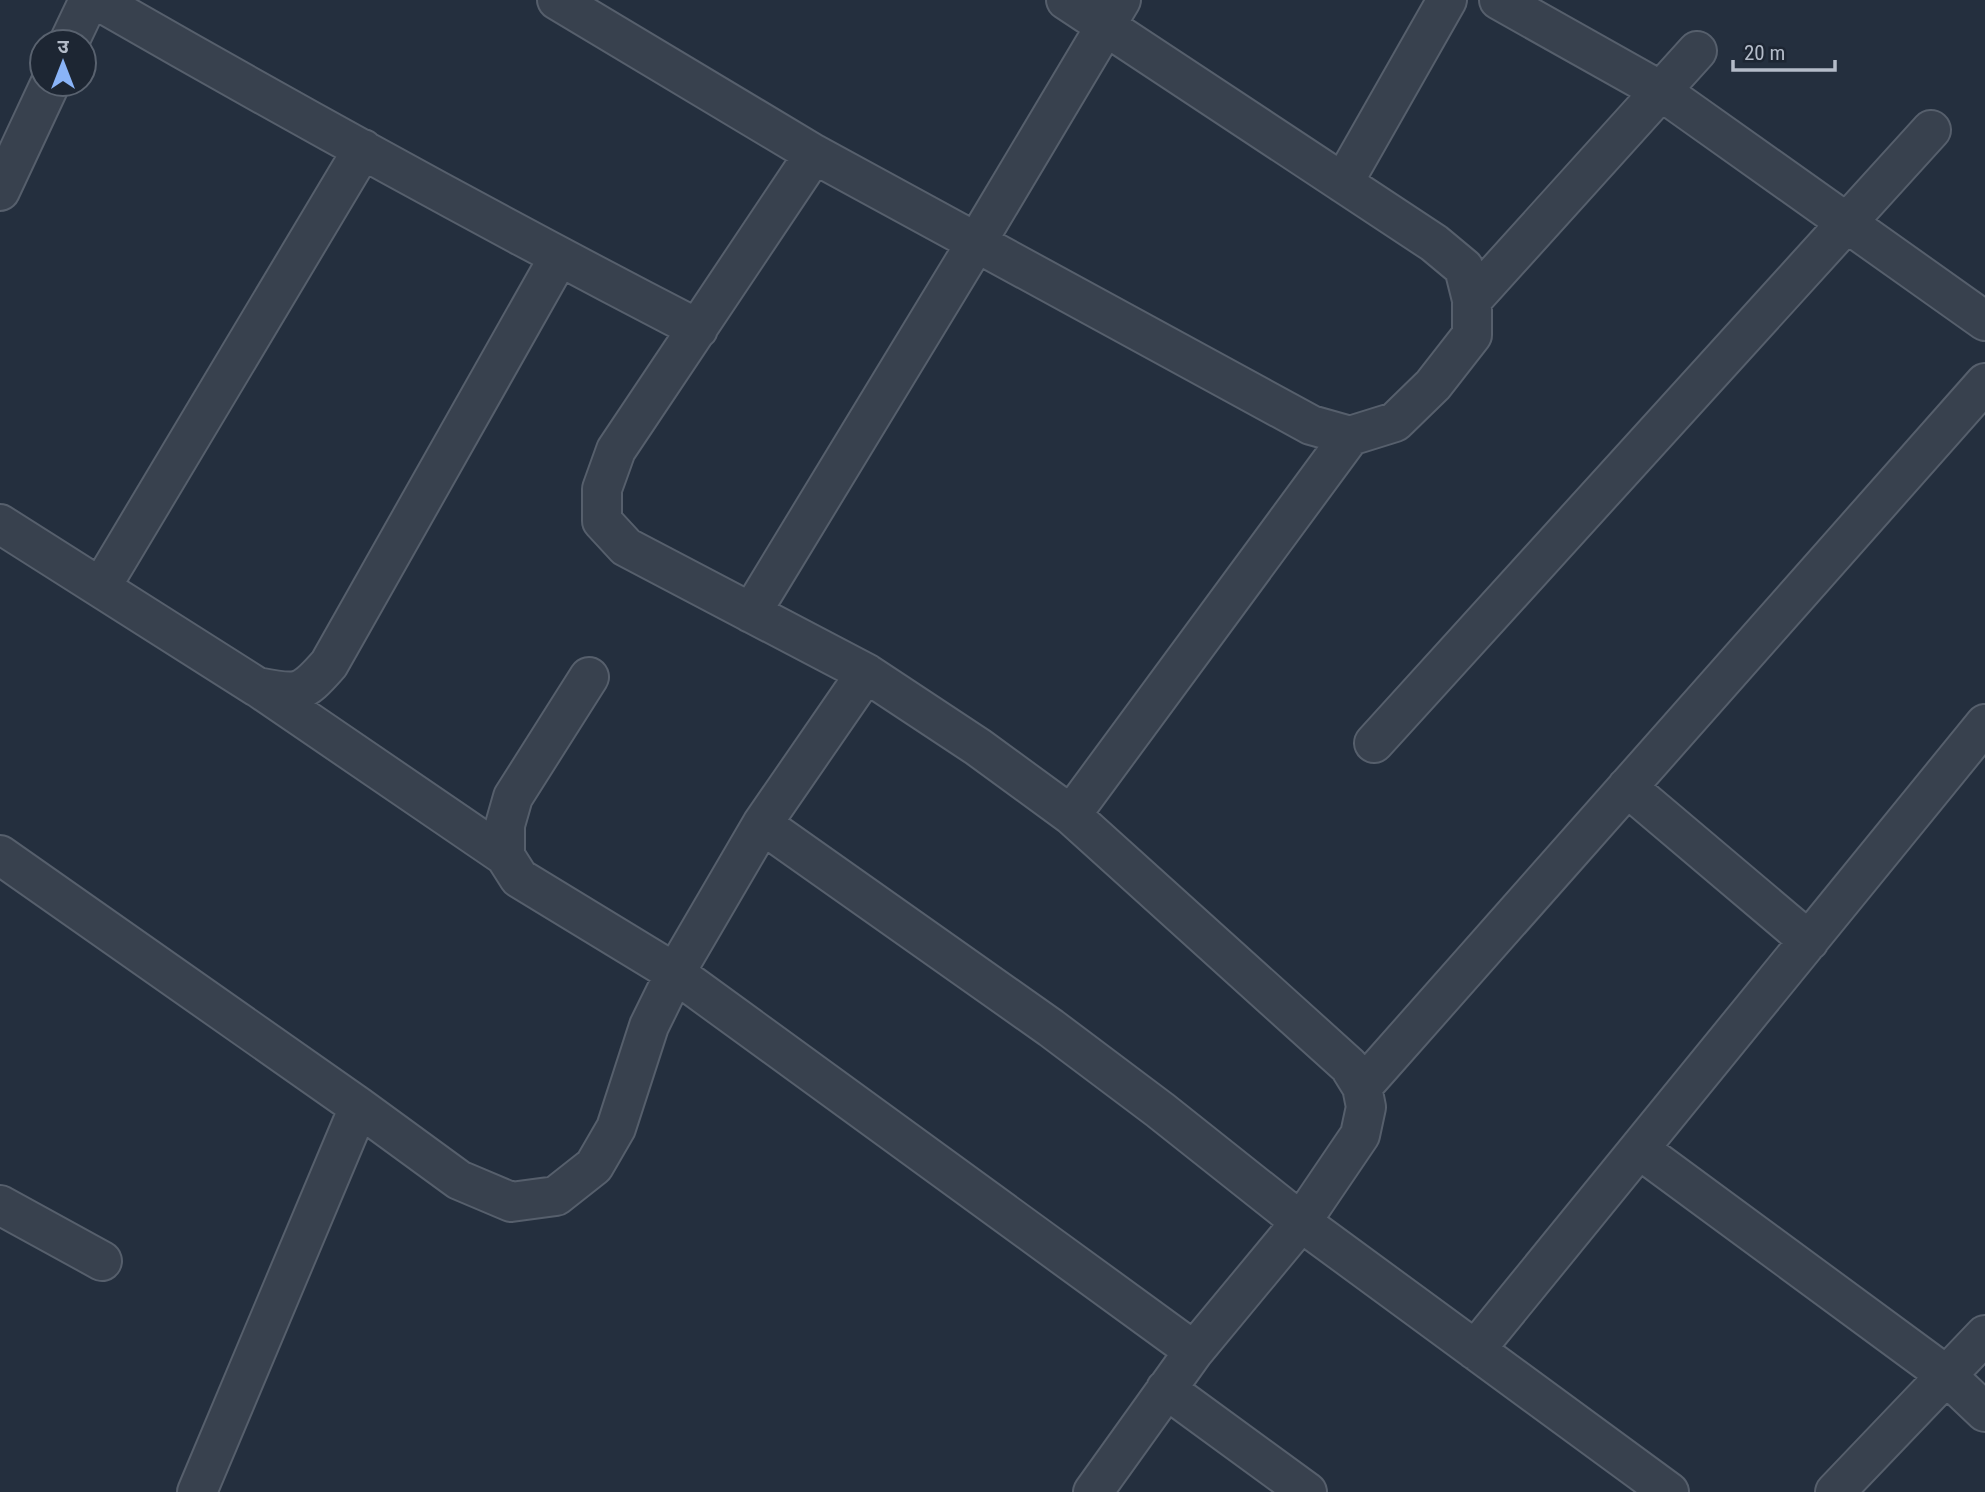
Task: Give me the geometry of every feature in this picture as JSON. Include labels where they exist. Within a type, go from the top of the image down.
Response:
[{"type":"street","points":[[76,28],[89,0]]},
{"type":"street","points":[[97,0],[559,257],[698,328]]},
{"type":"street","points":[[558,0],[814,155],[1311,425],[1350,436],[1395,422],[1433,385],[1472,335],[1472,300],[1464,268],[1434,243],[1343,183],[1113,13],[1066,0]]},
{"type":"street","points":[[1343,183],[1447,0]]},
{"type":"street","points":[[1499,0],[1661,91],[1985,321]]},
{"type":"street","points":[[751,613],[1113,13]]},
{"type":"street","points":[[1472,300],[1697,51]]},
{"type":"street","points":[[0,191],[43,98]]},
{"type":"street","points":[[1374,743],[1931,130]]},
{"type":"street","points":[[101,587],[363,149]]},
{"type":"street","points":[[814,155],[616,450],[601,489],[601,521],[626,547],[866,673],[978,747],[1071,815],[1349,1066],[1362,1087],[1366,1107],[1360,1135],[1301,1223],[1194,1350],[1093,1492]]},
{"type":"street","points":[[257,687],[288,693],[309,687],[329,664],[559,257]]},
{"type":"street","points":[[1362,1087],[1985,383]]},
{"type":"street","points":[[1071,815],[1350,436]]},
{"type":"street","points":[[0,524],[257,687],[505,856],[519,878],[675,973],[1194,1350]]},
{"type":"street","points":[[0,855],[459,1180],[511,1202],[556,1196],[594,1166],[616,1128],[649,1026],[675,973],[762,824],[866,673]]},
{"type":"street","points":[[505,856],[505,825],[513,797],[589,677]]},
{"type":"street","points":[[1475,1350],[1985,724]]},
{"type":"street","points":[[1628,787],[1809,941]]},
{"type":"street","points":[[762,824],[1051,1028],[1160,1110],[1301,1223],[1669,1492]]},
{"type":"street","points":[[197,1492],[359,1107]]},
{"type":"street","points":[[1639,1149],[1947,1375],[1985,1412]]},
{"type":"street","points":[[0,1205],[102,1261]]},
{"type":"street","points":[[1835,1492],[1985,1335]]},
{"type":"street","points":[[1166,1389],[1307,1492]]}]
